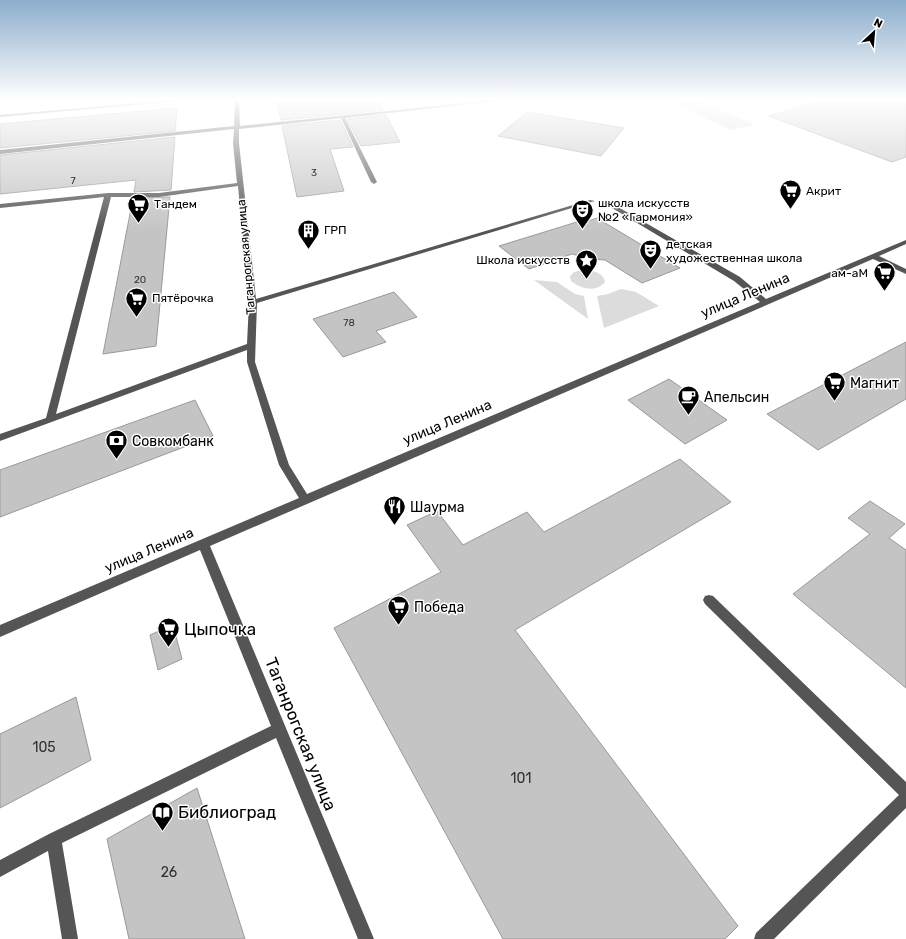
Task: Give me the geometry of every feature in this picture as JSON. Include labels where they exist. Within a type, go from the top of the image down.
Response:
[{"type":"street","points":[[0,152],[81,144]]},
{"type":"street","name":"Таганрогская улица","points":[[236,144],[253,302],[251,362],[284,465],[305,500]]},
{"type":"street","points":[[355,144],[374,182]]},
{"type":"street","points":[[0,206],[108,195],[159,194],[240,184]]},
{"type":"street","points":[[50,420],[108,195]]},
{"type":"street","points":[[253,302],[592,201]]},
{"type":"street","points":[[609,204],[737,279],[766,303]]},
{"type":"street","name":"улица Ленина","points":[[0,631],[906,242]]},
{"type":"street","points":[[873,256],[906,272]]},
{"type":"street","points":[[0,438],[251,346]]},
{"type":"street","name":"Таганрогская улица","points":[[203,544],[366,939]]},
{"type":"street","points":[[709,600],[906,792]]},
{"type":"street","points":[[0,869],[54,839],[280,729]]},
{"type":"street","points":[[762,939],[906,798]]},
{"type":"street","points":[[54,839],[70,939]]},
{"type":"shaded area","points":[[582,270],[593,271],[599,274],[604,278],[605,282],[593,289],[584,288],[575,284],[571,281],[570,276],[574,272]]},
{"type":"shaded area","points":[[534,280],[557,282],[575,294],[584,296],[588,319]]},
{"type":"shaded area","points":[[621,289],[636,292],[659,306],[604,328],[597,296]]},
{"type":"building","points":[[0,144],[43,144],[0,148]]},
{"type":"building","points":[[109,144],[174,144],[171,190],[134,192],[136,180],[0,194],[0,155]]},
{"type":"building","points":[[286,144],[351,144],[353,147],[330,149],[344,191],[297,197]]},
{"type":"building","points":[[360,144],[382,144],[361,146]]},
{"type":"building","points":[[538,144],[611,144],[601,156]]},
{"type":"building","points":[[843,144],[906,144],[906,157],[892,162]]},
{"type":"building","points":[[170,197],[156,346],[103,354],[133,198]]},
{"type":"building","points":[[597,218],[680,268],[642,283],[605,260],[591,259],[572,254],[529,269],[499,246],[580,221],[583,223]]},
{"type":"building","points":[[394,292],[417,317],[376,331],[386,342],[343,357],[313,319]]},
{"type":"building","points":[[906,342],[906,399],[818,450],[767,414]]},
{"type":"building","points":[[669,379],[727,420],[685,444],[628,400]]},
{"type":"building","points":[[195,400],[213,436],[0,517],[0,470]]},
{"type":"building","points":[[680,459],[731,502],[515,630],[738,926],[725,939],[503,939],[334,628],[441,572],[407,525],[437,511],[463,545],[527,512],[544,532]]},
{"type":"building","points":[[870,501],[905,524],[889,538],[906,550],[906,688],[793,594],[870,534],[848,518]]},
{"type":"building","points":[[173,625],[182,659],[158,670],[150,635]]},
{"type":"building","points":[[76,697],[91,760],[0,808],[0,734]]},
{"type":"building","points":[[197,788],[245,939],[129,939],[107,839]]},
{"type":"place","name":"Акрит","points":[[791,210]]},
{"type":"place","name":"Тандем","points":[[138,224]]},
{"type":"place","name":"школа искусств №2 «Гармония»","points":[[582,230]]},
{"type":"place","name":"ГРП","points":[[308,250]]},
{"type":"place","name":"детская художественная школа","points":[[651,270]]},
{"type":"place","name":"Школа искусств","points":[[586,280]]},
{"type":"place","name":"ам-аМ","points":[[884,292]]},
{"type":"place","name":"Пятёрочка","points":[[136,318]]},
{"type":"place","name":"Магнит","points":[[835,402]]},
{"type":"place","name":"Апельсин","points":[[688,416]]},
{"type":"place","name":"Совкомбанк","points":[[117,460]]},
{"type":"place","name":"Шаурма","points":[[394,526]]},
{"type":"place","name":"Победа","points":[[399,626]]},
{"type":"place","name":"Цыпочка","points":[[169,648]]},
{"type":"place","name":"Библиоград","points":[[162,832]]}]
